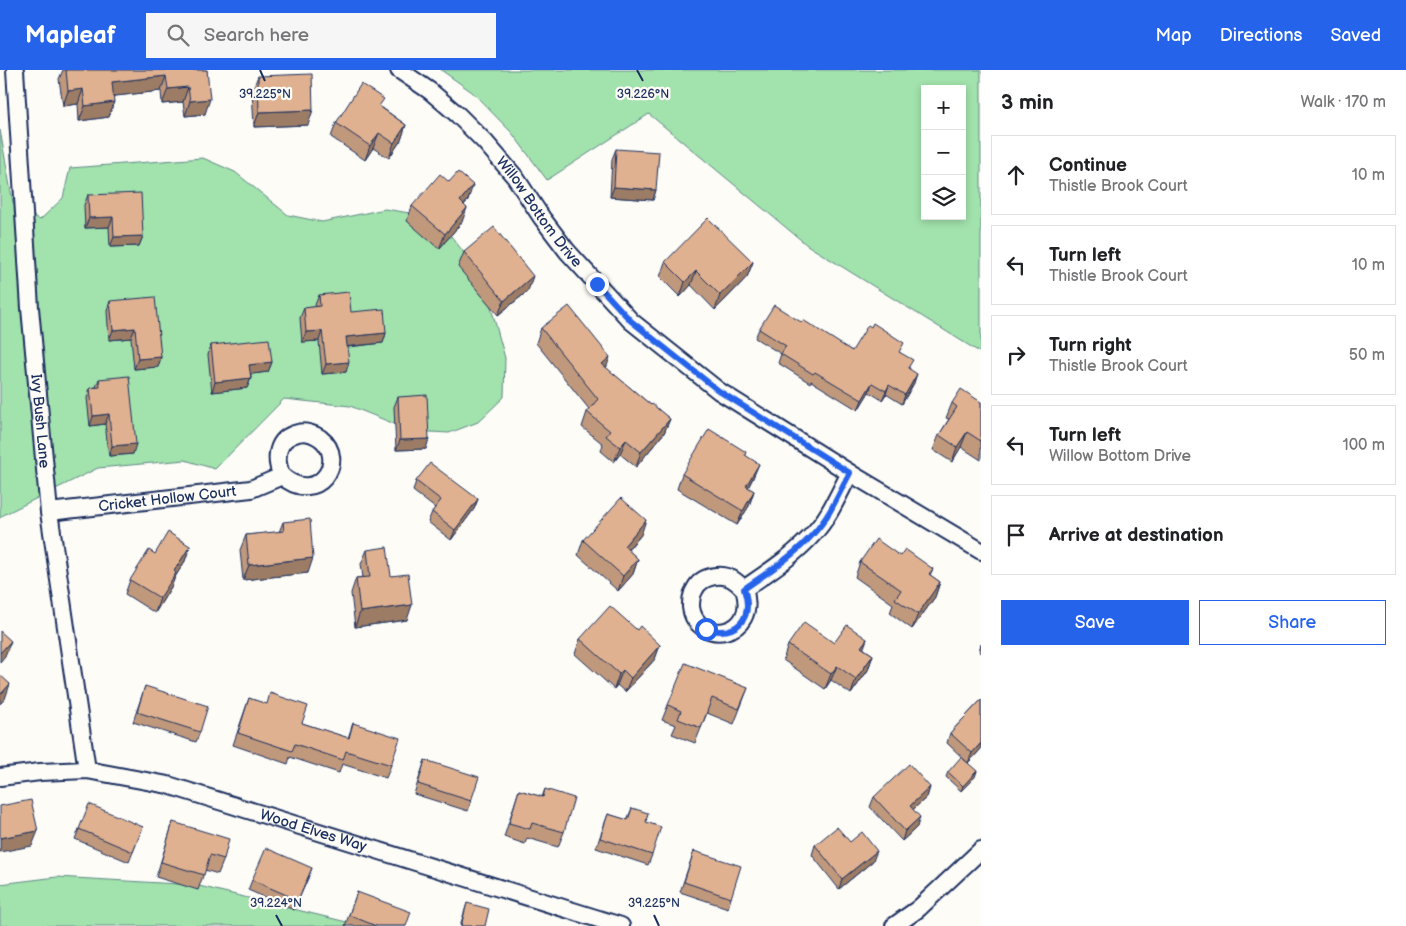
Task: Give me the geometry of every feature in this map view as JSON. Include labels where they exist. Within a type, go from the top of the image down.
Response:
[{"type":"street","name":"Ivy Bush Lane","points":[[15,70],[30,308],[49,512],[86,770]]},
{"type":"street","name":"Willow Bottom Drive","points":[[399,70],[430,91],[485,142],[515,177],[567,251],[631,321],[719,391],[850,473],[981,551]]},
{"type":"street","points":[[744,589],[797,551],[814,533],[828,515],[850,473]]},
{"type":"street","name":"Cricket Hollow Court","points":[[49,512],[251,489],[282,476]]},
{"type":"street","name":"Wood Elves Way","points":[[0,777],[40,772],[86,770],[168,785],[621,926]]},
{"type":"street","points":[[894,926],[918,910],[981,850]]},
{"type":"green space","points":[[441,70],[981,70],[981,353],[807,245],[649,114],[547,180],[512,133],[472,92]]},
{"type":"green space","points":[[0,130],[13,203],[40,220],[63,198],[70,168],[203,158],[235,172],[288,215],[322,222],[385,209],[422,215],[451,236],[473,264],[487,293],[505,358],[504,397],[478,422],[449,433],[412,431],[350,406],[284,399],[215,469],[185,460],[98,468],[0,518]]},
{"type":"green space","points":[[57,877],[195,885],[363,926],[0,926],[0,884]]},
{"type":"building","points":[[66,70],[207,70],[210,99],[190,101],[188,87],[168,89],[166,76],[112,82],[114,102],[85,106],[83,89],[68,91]]},
{"type":"building","points":[[312,74],[313,110],[259,112],[258,76]]},
{"type":"building","points":[[361,84],[384,99],[379,106],[406,125],[394,143],[379,133],[370,146],[336,123]]},
{"type":"building","points":[[616,149],[659,152],[656,190],[614,187]]},
{"type":"building","points":[[458,172],[473,185],[460,201],[467,208],[445,234],[412,206],[440,174],[449,182]]},
{"type":"building","points":[[141,193],[143,236],[114,237],[113,217],[89,218],[88,195]]},
{"type":"building","points":[[708,218],[753,262],[720,295],[696,271],[685,282],[665,262]]},
{"type":"building","points":[[494,227],[533,276],[504,301],[464,252]]},
{"type":"building","points":[[349,292],[351,312],[384,309],[386,333],[346,337],[349,362],[326,364],[322,331],[306,332],[304,308],[320,306],[319,295]]},
{"type":"building","points":[[155,297],[161,357],[138,359],[135,328],[113,330],[110,301]]},
{"type":"building","points":[[774,305],[801,322],[803,320],[852,351],[868,325],[871,327],[873,323],[904,343],[899,352],[913,360],[908,368],[917,374],[905,395],[889,385],[886,391],[872,383],[862,400],[815,372],[813,374],[781,354],[786,346],[759,329]]},
{"type":"building","points":[[569,306],[610,357],[602,364],[670,419],[641,452],[626,440],[620,447],[606,436],[610,431],[587,412],[598,399],[541,328]]},
{"type":"building","points":[[269,339],[272,362],[249,365],[251,378],[215,382],[211,345]]},
{"type":"building","points":[[129,376],[136,444],[112,446],[109,414],[93,416],[90,388],[100,387],[99,379]]},
{"type":"building","points":[[961,389],[981,402],[981,441],[967,432],[957,447],[939,435],[957,407],[952,403]]},
{"type":"building","points":[[427,395],[429,439],[400,440],[398,397]]},
{"type":"building","points":[[709,429],[746,452],[745,455],[759,464],[746,486],[754,491],[743,511],[682,474]]},
{"type":"building","points":[[430,463],[478,499],[455,530],[432,512],[441,500],[416,481]]},
{"type":"building","points":[[621,498],[646,520],[624,546],[638,559],[623,576],[583,540]]},
{"type":"building","points":[[310,519],[313,558],[249,565],[246,535],[284,531],[283,522]]},
{"type":"building","points":[[168,532],[190,546],[160,598],[130,580],[149,550],[155,554]]},
{"type":"building","points":[[876,539],[900,556],[905,549],[933,569],[929,574],[940,582],[918,614],[895,599],[901,590],[860,562]]},
{"type":"building","points":[[387,547],[391,576],[408,574],[412,605],[360,612],[356,578],[370,577],[367,550]]},
{"type":"building","points":[[610,606],[637,630],[640,626],[660,645],[631,678],[623,670],[619,674],[580,639]]},
{"type":"building","points":[[804,622],[834,643],[847,625],[867,639],[861,647],[873,655],[856,679],[837,666],[831,674],[788,645]]},
{"type":"building","points":[[0,631],[11,641],[0,653]]},
{"type":"building","points":[[685,663],[748,688],[739,709],[712,698],[701,728],[678,719],[681,711],[668,705]]},
{"type":"building","points":[[0,675],[10,684],[0,695]]},
{"type":"building","points":[[145,686],[208,706],[200,732],[137,712]]},
{"type":"building","points":[[270,693],[308,706],[302,723],[349,738],[353,723],[400,738],[391,765],[346,751],[343,760],[295,744],[292,751],[238,733],[249,698],[267,704]]},
{"type":"building","points":[[981,700],[981,743],[972,753],[950,733]]},
{"type":"building","points":[[961,757],[977,771],[963,786],[948,772]]},
{"type":"building","points":[[425,760],[479,777],[471,801],[418,784]]},
{"type":"building","points":[[909,764],[930,787],[910,806],[920,817],[905,831],[874,797]]},
{"type":"building","points":[[545,789],[574,798],[564,832],[532,823],[530,829],[509,823],[519,790],[543,797]]},
{"type":"building","points":[[31,800],[38,831],[0,838],[0,806]]},
{"type":"building","points":[[89,804],[143,827],[133,852],[79,829]]},
{"type":"building","points":[[632,808],[648,813],[646,822],[661,827],[652,855],[600,838],[608,814],[628,820]]},
{"type":"building","points":[[173,822],[229,839],[224,859],[210,855],[204,875],[161,862]]},
{"type":"building","points":[[837,827],[850,842],[862,832],[877,851],[842,879],[815,845]]},
{"type":"building","points":[[266,848],[312,868],[298,900],[252,880]]},
{"type":"building","points":[[694,851],[741,866],[731,898],[684,882]]},
{"type":"building","points":[[357,892],[411,912],[406,926],[376,926],[349,915]]},
{"type":"building","points":[[467,903],[489,909],[485,926],[461,926]]},
{"type":"route","points":[[597,284],[631,321],[719,391],[850,473],[828,515],[814,533],[797,551],[744,589],[748,601],[746,613],[741,623],[729,631],[718,632],[706,629]]}]
